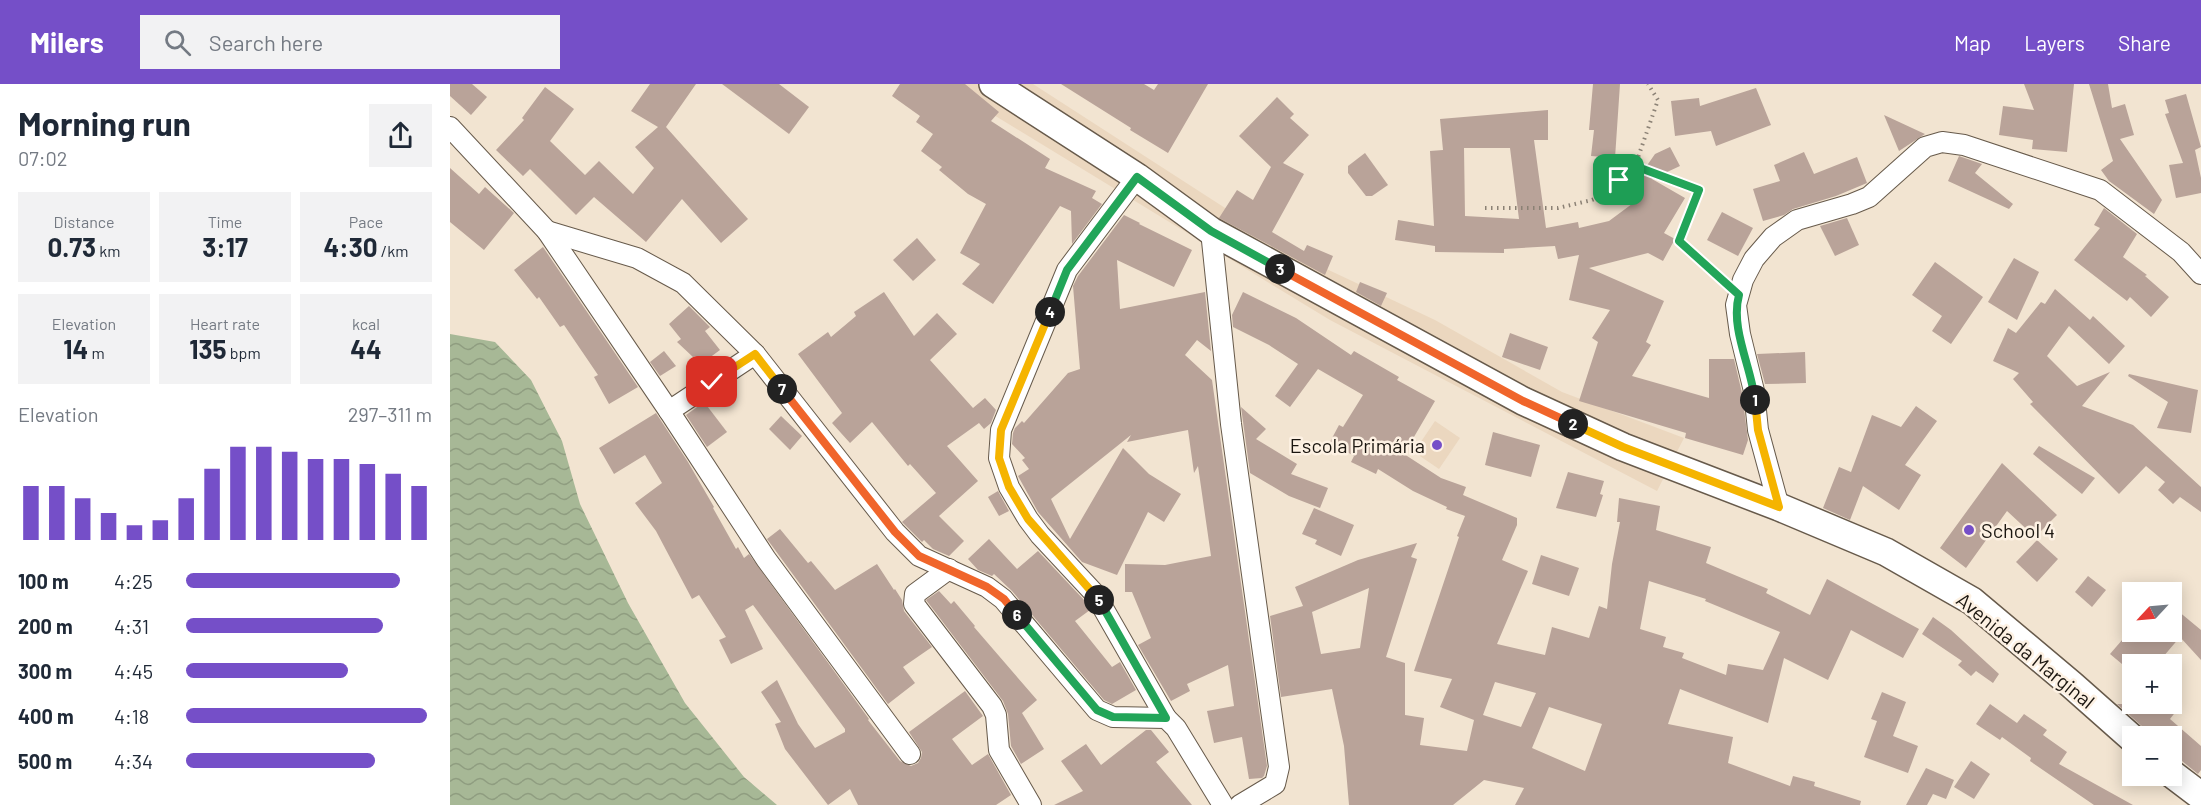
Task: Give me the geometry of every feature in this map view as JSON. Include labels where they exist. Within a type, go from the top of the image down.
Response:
[{"type":"street","name":"Avenida da Marginal","points":[[993,84],[1137,177],[1211,231],[1523,401],[1623,447],[1779,507],[1886,552],[1972,601],[2122,729]]},
{"type":"street","points":[[450,127],[547,231],[669,411],[765,559],[909,754]]},
{"type":"street","points":[[1779,507],[1758,430],[1754,391],[1740,334],[1736,305],[1743,280],[1754,259],[1773,237],[1797,220],[1869,197],[1925,147],[1942,142],[1964,145],[2100,190],[2181,252],[2201,274]]},
{"type":"street","points":[[1137,177],[1067,270],[1001,430],[999,458],[1009,487],[1028,519],[1095,594],[1166,718],[1176,728],[1223,805]]},
{"type":"street","points":[[547,231],[638,258],[683,283],[755,354],[895,532],[919,556],[987,587],[1004,599],[1097,710],[1113,717],[1166,718]]},
{"type":"street","points":[[1211,231],[1231,424],[1279,767],[1275,784],[1240,805]]},
{"type":"street","points":[[669,411],[755,354]]},
{"type":"street","points":[[949,569],[915,594],[914,604],[992,705],[996,715],[999,750],[1031,805]]},
{"type":"street","points":[[2182,782],[2201,796]]},
{"type":"path","points":[[1485,208],[1558,208],[1592,200],[1609,193],[1635,166],[1658,100],[1648,84]]},
{"type":"path","points":[[1635,166],[1699,190],[1679,241],[1739,295]]},
{"type":"shaded area","points":[[943,84],[1033,84],[1301,257],[1435,320],[1562,392],[1684,438],[1657,491],[1330,320]]},
{"type":"shaded area","name":"Escola Primária","points":[[1435,421],[1460,438],[1439,469],[1414,452]]},
{"type":"water","points":[[450,334],[495,342],[531,380],[562,441],[580,504],[628,603],[685,703],[744,777],[777,805],[450,805]]},
{"type":"building","points":[[450,84],[472,84],[487,97],[471,115],[450,96]]},
{"type":"building","points":[[650,84],[696,84],[666,127],[748,219],[721,243],[682,199],[646,242],[594,197],[576,215],[530,169],[523,176],[496,150],[524,120],[522,118],[545,87],[574,109],[550,141],[585,175],[599,161],[633,194],[654,168],[635,147],[658,127],[631,111]]},
{"type":"building","points":[[722,84],[779,84],[809,107],[789,134]]},
{"type":"building","points":[[900,84],[965,84],[999,112],[991,121],[1050,159],[1045,168],[1096,191],[1092,198],[1102,204],[1072,244],[1071,211],[1060,206],[993,304],[962,284],[980,264],[960,253],[986,204],[968,194],[939,170],[942,167],[921,151],[933,134],[916,122],[920,116],[892,96]]},
{"type":"building","points":[[1061,84],[1144,84],[1154,90],[1158,84],[1208,84],[1168,153]]},
{"type":"building","points":[[1593,84],[1620,84],[1615,158],[1591,156],[1594,130],[1589,130]]},
{"type":"building","points":[[2024,84],[2074,84],[2067,152],[2032,149],[2033,140],[1999,135],[2003,106],[2034,110]]},
{"type":"building","points":[[2089,84],[2108,84],[2112,108],[2125,104],[2134,135],[2120,139],[2162,200],[2154,214],[2109,181],[2101,170],[2113,161]]},
{"type":"building","points":[[1756,88],[1771,125],[1716,146],[1711,131],[1675,136],[1671,101],[1699,98],[1700,106]]},
{"type":"building","points":[[2186,94],[2201,147],[2195,150],[2201,178],[2201,193],[2176,198],[2169,165],[2183,163],[2165,114],[2169,113],[2165,100]]},
{"type":"building","points":[[1277,97],[1294,114],[1290,118],[1309,135],[1283,163],[1304,174],[1272,232],[1304,251],[1307,245],[1333,256],[1325,275],[1219,218],[1237,190],[1253,200],[1271,167],[1239,136]]},
{"type":"building","points":[[1548,110],[1548,140],[1534,140],[1546,228],[1578,222],[1579,228],[1609,221],[1636,201],[1627,194],[1655,154],[1670,147],[1680,166],[1652,179],[1685,198],[1664,233],[1675,239],[1663,261],[1648,253],[1589,268],[1664,301],[1646,342],[1651,345],[1632,376],[1709,398],[1709,359],[1734,359],[1742,393],[1748,440],[1743,455],[1685,438],[1686,433],[1579,401],[1598,342],[1592,338],[1610,310],[1569,300],[1579,255],[1558,259],[1555,246],[1504,249],[1504,253],[1435,252],[1435,246],[1395,240],[1398,220],[1434,226],[1430,151],[1443,150],[1440,119]],"holes":[[[1464,148],[1510,148],[1519,219],[1465,216]]]},
{"type":"building","points":[[1884,115],[1925,134],[1899,151]]},
{"type":"building","points":[[1804,152],[1814,174],[1857,157],[1867,183],[1763,221],[1753,189],[1780,181],[1774,165]]},
{"type":"building","points":[[1365,153],[1388,185],[1372,196],[1366,196],[1348,173],[1348,166]]},
{"type":"building","points":[[1959,156],[1982,164],[1975,173],[2013,204],[2009,209],[1948,181]]},
{"type":"building","points":[[450,168],[479,194],[485,187],[514,213],[484,250],[450,222]]},
{"type":"building","points":[[2104,208],[2137,234],[2123,257],[2147,275],[2145,276],[2169,297],[2151,317],[2130,297],[2127,301],[2074,260],[2100,228],[2094,225]]},
{"type":"building","points":[[1722,212],[1753,228],[1738,256],[1707,240]]},
{"type":"building","points":[[1124,215],[1192,250],[1174,287],[1117,260],[1120,309],[1205,292],[1211,351],[1197,340],[1185,355],[1212,380],[1267,766],[1262,778],[1249,779],[1242,737],[1214,743],[1207,711],[1234,706],[1228,665],[1187,684],[1190,691],[1171,701],[1138,645],[1151,638],[1132,592],[1125,592],[1125,564],[1165,565],[1211,556],[1198,466],[1194,473],[1188,430],[1127,442],[1131,435],[1051,499],[1070,539],[1123,448],[1149,474],[1181,494],[1164,522],[1148,512],[1117,575],[1082,562],[1038,512],[1018,476],[1029,469],[1022,460],[1025,458],[1012,444],[1015,428],[1022,421],[1024,423],[1068,373],[1080,369],[1073,286]]},
{"type":"building","points":[[1847,218],[1859,245],[1835,256],[1820,226]]},
{"type":"building","points":[[917,238],[936,260],[913,281],[893,260]]},
{"type":"building","points":[[543,247],[638,387],[609,404],[594,377],[598,375],[564,325],[560,327],[539,297],[537,299],[514,270]]},
{"type":"building","points":[[2014,258],[2039,272],[2017,320],[1988,302]]},
{"type":"building","points":[[1935,262],[1983,297],[1951,344],[1932,331],[1942,316],[1912,295]]},
{"type":"building","points":[[1360,282],[1387,293],[1381,306],[1356,292]]},
{"type":"building","points":[[2055,289],[2090,320],[2093,316],[2125,346],[2109,364],[2069,326],[2047,356],[2077,386],[2110,372],[2082,406],[2133,425],[2201,487],[2201,512],[2180,497],[2173,504],[2158,490],[2165,482],[2146,466],[2119,494],[2030,404],[2033,402],[2013,379],[2019,373],[1993,361],[2008,328],[2016,333],[2041,302],[2045,304]]},
{"type":"building","points":[[884,292],[914,336],[937,313],[957,334],[930,360],[973,408],[985,398],[996,410],[991,423],[984,429],[979,423],[947,446],[978,481],[939,516],[964,541],[949,556],[933,549],[924,540],[922,542],[902,522],[936,493],[910,464],[908,466],[872,422],[850,443],[832,423],[842,413],[798,354],[828,332],[831,337],[856,316],[854,312]]},
{"type":"building","points":[[1243,292],[1296,318],[1351,355],[1354,351],[1399,377],[1397,380],[1435,401],[1404,454],[1441,478],[1466,487],[1463,495],[1517,518],[1517,525],[1502,560],[1528,571],[1497,644],[1545,655],[1552,627],[1589,638],[1599,606],[1607,609],[1620,522],[1617,522],[1619,498],[1660,506],[1656,530],[1711,547],[1706,563],[1768,589],[1766,593],[1810,615],[1827,579],[1919,629],[1903,658],[1851,630],[1828,680],[1784,658],[1768,723],[1680,689],[1668,724],[1733,737],[1728,763],[1790,786],[1793,776],[1815,782],[1814,786],[1861,801],[1860,805],[1515,805],[1524,788],[1484,780],[1453,805],[1349,805],[1344,746],[1332,689],[1281,697],[1270,616],[1303,606],[1295,587],[1358,560],[1417,543],[1411,557],[1417,559],[1386,657],[1405,663],[1405,715],[1424,718],[1420,745],[1467,751],[1474,720],[1440,707],[1452,679],[1414,671],[1465,516],[1446,509],[1447,507],[1413,491],[1378,469],[1376,474],[1351,462],[1354,456],[1330,442],[1339,425],[1343,427],[1363,395],[1318,369],[1290,407],[1275,396],[1298,364],[1269,345],[1233,327],[1232,315]],"holes":[[[1649,581],[1706,599],[1705,601],[1780,632],[1763,670],[1728,664],[1726,675],[1682,658],[1684,653],[1663,647],[1666,637],[1640,629]],[[1369,588],[1360,648],[1321,654],[1312,612]],[[1495,682],[1536,693],[1521,727],[1483,715]],[[1549,707],[1602,724],[1585,771],[1532,748]]]},
{"type":"building","points":[[689,306],[710,327],[705,331],[720,350],[701,364],[696,356],[693,357],[677,342],[681,339],[669,324]]},
{"type":"building","points":[[1510,333],[1548,347],[1540,370],[1502,357]]},
{"type":"building","points":[[664,351],[676,366],[660,376],[650,362]]},
{"type":"building","points":[[1805,352],[1806,383],[1765,384],[1757,354]]},
{"type":"building","points":[[2129,374],[2198,390],[2191,433],[2157,428],[2168,402],[2128,376]]},
{"type":"building","points":[[704,402],[727,432],[707,447],[686,415]]},
{"type":"building","points":[[1916,406],[1937,421],[1905,465],[1921,475],[1899,510],[1863,486],[1850,520],[1823,508],[1839,467],[1851,472],[1872,415],[1901,427]]},
{"type":"building","points":[[1241,407],[1266,429],[1256,439],[1297,464],[1291,474],[1328,488],[1320,508],[1289,496],[1250,473]]},
{"type":"building","points":[[656,413],[688,462],[736,549],[738,547],[744,558],[749,554],[900,761],[911,766],[918,763],[922,752],[909,732],[965,691],[983,716],[952,739],[972,765],[988,754],[1011,795],[996,805],[858,805],[850,789],[828,805],[785,749],[775,724],[781,722],[761,692],[777,680],[798,724],[815,748],[845,732],[845,729],[753,605],[745,610],[763,649],[731,664],[719,640],[726,637],[699,595],[692,599],[656,531],[635,503],[662,483],[645,455],[614,474],[599,448]]},
{"type":"building","points":[[781,416],[802,436],[790,450],[769,429]]},
{"type":"building","points":[[1493,432],[1540,445],[1531,477],[1485,465]]},
{"type":"building","points":[[2039,446],[2095,478],[2082,494],[2033,454]]},
{"type":"building","points":[[2002,463],[2057,515],[2035,537],[2007,511],[1966,568],[1940,548]]},
{"type":"building","points":[[1568,472],[1604,481],[1600,494],[1603,495],[1596,517],[1556,508]]},
{"type":"building","points":[[998,491],[1009,511],[999,516],[988,497]]},
{"type":"building","points":[[1314,508],[1354,525],[1341,556],[1315,544],[1317,540],[1302,534]]},
{"type":"building","points":[[780,529],[808,563],[811,561],[835,590],[877,564],[902,600],[904,611],[932,647],[903,667],[915,683],[888,704],[767,539]]},
{"type":"building","points":[[989,539],[1017,569],[1038,551],[1085,601],[1090,610],[1075,621],[1112,667],[1120,662],[1136,690],[1112,704],[1104,700],[1012,591],[994,574],[992,576],[978,570],[968,559]]},
{"type":"building","points":[[2037,540],[2058,559],[2037,582],[2016,562]]},
{"type":"building","points":[[1541,555],[1579,568],[1569,596],[1532,584]]},
{"type":"building","points":[[2088,576],[2106,590],[2092,607],[2075,592]]},
{"type":"building","points":[[939,591],[951,604],[954,601],[1037,700],[1022,713],[1044,749],[1021,764],[1011,746],[1008,714],[1003,701],[926,600]]},
{"type":"building","points":[[2182,614],[2201,630],[2201,660],[2182,639]]},
{"type":"building","points":[[1933,617],[1951,630],[1999,674],[1993,683],[1976,671],[1971,676],[1958,665],[1962,661],[1922,634]]},
{"type":"building","points":[[2122,640],[2122,642],[2176,642],[2166,654],[2122,654],[2122,664],[2110,654]]},
{"type":"building","points":[[1882,692],[1906,702],[1893,736],[1918,746],[1908,773],[1864,757],[1877,721],[1871,719]]},
{"type":"building","points":[[1990,704],[2017,723],[2024,714],[2047,730],[2043,735],[2067,752],[2059,764],[2133,805],[2094,805],[2030,761],[2031,758],[2002,737],[2000,740],[1976,724]]},
{"type":"building","points":[[2128,714],[2174,714],[2170,719],[2178,726],[2142,726]]},
{"type":"building","points":[[2182,729],[2201,746],[2201,770],[2198,774],[2182,761]]},
{"type":"building","points":[[1146,730],[1151,730],[1169,752],[1156,762],[1192,805],[1054,805],[1083,791],[1061,761],[1086,744],[1101,765]]},
{"type":"building","points":[[1971,761],[1990,774],[1974,799],[1954,787]]},
{"type":"building","points":[[1926,768],[1954,780],[1946,799],[1933,794],[1927,805],[1906,805]]},
{"type":"place","name":"Escola Primária","points":[[1437,445]]},
{"type":"place","name":"School 4","points":[[1969,530]]},
{"type":"route","points":[[712,382],[755,354],[895,532],[919,556],[987,587],[1004,599],[1097,710],[1113,717],[1166,718],[1095,594],[1028,519],[1009,487],[999,458],[1001,430],[1067,270],[1137,177],[1211,231],[1523,401],[1623,447],[1779,507],[1758,430],[1754,391],[1740,334],[1736,305],[1739,295],[1679,241],[1699,190],[1635,166],[1619,180]]}]
